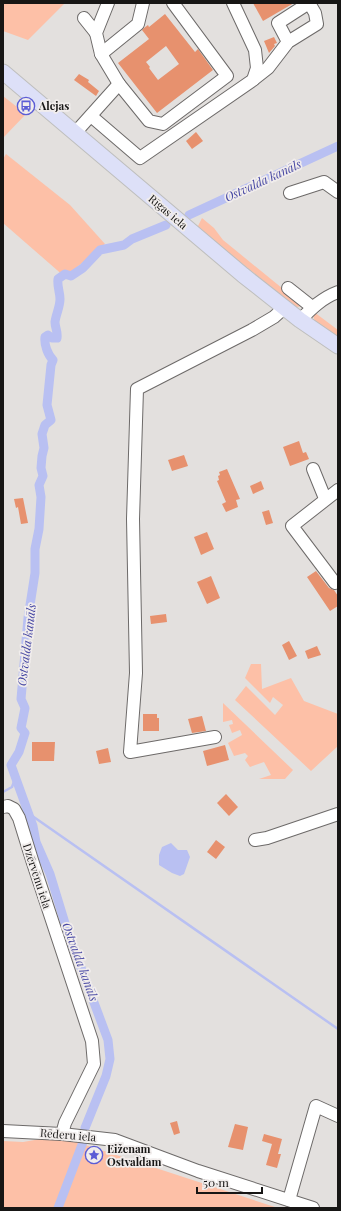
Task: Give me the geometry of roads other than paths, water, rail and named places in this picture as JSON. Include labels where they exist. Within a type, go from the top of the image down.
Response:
[{"type":"main road","name":"Rīgas iela","points":[[3,72],[208,246],[284,308],[338,346]]},
{"type":"street","points":[[96,33],[108,3]]},
{"type":"street","points":[[101,54],[138,24],[143,3]]},
{"type":"street","points":[[84,18],[96,33],[101,54],[119,84],[149,121],[163,124],[227,76],[174,3]]},
{"type":"street","points":[[234,3],[255,50],[257,68],[253,80]]},
{"type":"street","points":[[91,116],[140,158],[253,80],[268,68],[288,42]]},
{"type":"street","points":[[75,133],[119,84]]},
{"type":"street","points":[[290,193],[324,182],[338,192]]},
{"type":"street","points":[[288,288],[312,307]]},
{"type":"street","points":[[300,320],[312,307],[338,292]]},
{"type":"street","points":[[215,737],[130,752],[136,673],[133,519],[137,389],[252,330],[274,317],[284,308]]},
{"type":"street","points":[[313,469],[333,496]]},
{"type":"street","points":[[289,518],[333,496]]},
{"type":"street","points":[[333,496],[292,526],[335,583]]},
{"type":"street","name":"Dzērvēnu iela","points":[[3,807],[8,806],[14,809],[19,818],[92,1041],[94,1064],[65,1123],[62,1134]]},
{"type":"street","points":[[255,840],[267,838],[338,814]]},
{"type":"street","points":[[289,1200],[316,1106],[338,1116]]},
{"type":"street","name":"Rēderu iela","points":[[3,1131],[62,1134],[115,1140],[198,1171],[313,1208]]},
{"type":"water","points":[[171,843],[178,850],[187,850],[190,857],[184,874],[180,876],[159,865],[159,855],[162,847]]},
{"type":"waterway","name":"Ostvalda kanāls","points":[[189,215],[338,146]]},
{"type":"waterway","name":"Ostvalda kanāls","points":[[85,1128],[106,1076],[110,1059],[108,1040],[68,933],[50,874],[36,842],[33,826],[11,765],[19,752],[25,733],[21,728],[25,708],[21,699],[28,618],[35,573],[35,549],[39,529],[41,497],[39,485],[43,476],[41,468],[44,448],[42,434],[45,425],[51,420],[47,405],[51,365],[53,360],[47,350],[45,337],[48,335],[52,338],[57,338],[55,322],[60,299],[58,279],[65,274],[71,276],[83,268],[100,250],[124,245],[132,239],[166,225]]},
{"type":"waterway","points":[[3,792],[12,787],[15,779]]},
{"type":"waterway","points":[[28,813],[338,1029]]},
{"type":"waterway","name":"Ostvalda kanāls","points":[[58,1208],[83,1142]]},
{"type":"place","name":"Alejas","points":[[26,106]]},
{"type":"place","name":"Eiženam Ostvaldam","points":[[94,1155]]}]
